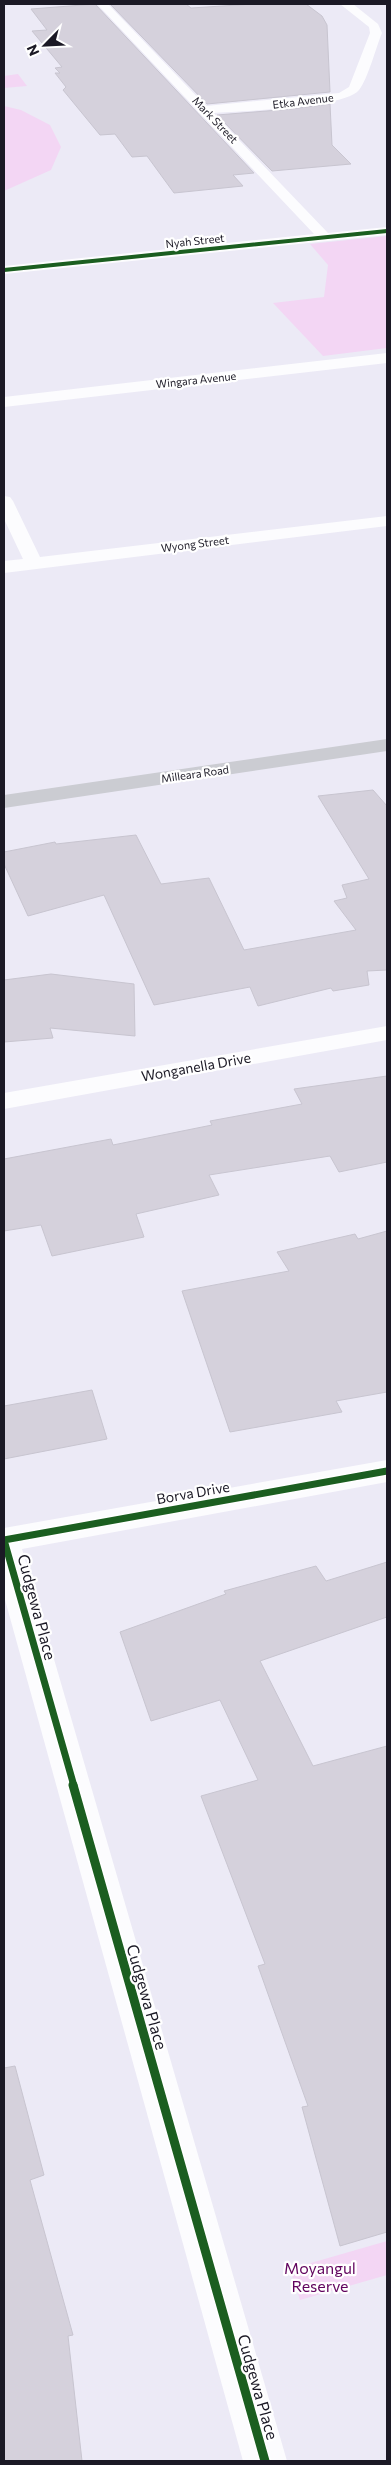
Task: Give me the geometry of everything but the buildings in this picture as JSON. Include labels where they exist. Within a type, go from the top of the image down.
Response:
[{"type":"main road","name":"Milleara Road","points":[[4,802],[387,745]]},
{"type":"street","name":"Mark Street","points":[[102,4],[206,110],[325,238]]},
{"type":"street","name":"Etka Avenue","points":[[206,110],[325,100],[343,96],[354,89],[376,33],[374,26],[346,4]]},
{"type":"street","name":"Nyah Street","points":[[4,270],[387,231]]},
{"type":"street","name":"Wingara Avenue","points":[[4,402],[387,358]]},
{"type":"street","points":[[4,501],[34,563]]},
{"type":"street","name":"Wyong Street","points":[[4,567],[387,521]]},
{"type":"street","name":"Wonganella Drive","points":[[4,1101],[387,1033]]},
{"type":"street","name":"Borva Drive","points":[[4,1540],[387,1471]]},
{"type":"street","name":"Cudgewa Place","points":[[4,1540],[265,2461]]},
{"type":"green space","points":[[18,74],[27,86],[4,88],[4,76]]},
{"type":"green space","points":[[4,106],[21,110],[50,125],[61,147],[51,170],[4,191]]},
{"type":"green space","points":[[387,236],[387,348],[323,356],[273,303],[324,297],[328,265],[310,244]]},
{"type":"green space","name":"Moyangul Reserve","points":[[387,2241],[387,2275],[300,2300],[290,2269]]},
{"type":"cycle path","points":[[4,270],[387,231]]},
{"type":"cycle path","points":[[4,1540],[387,1471]]},
{"type":"cycle path","points":[[4,1540],[265,2461]]}]
